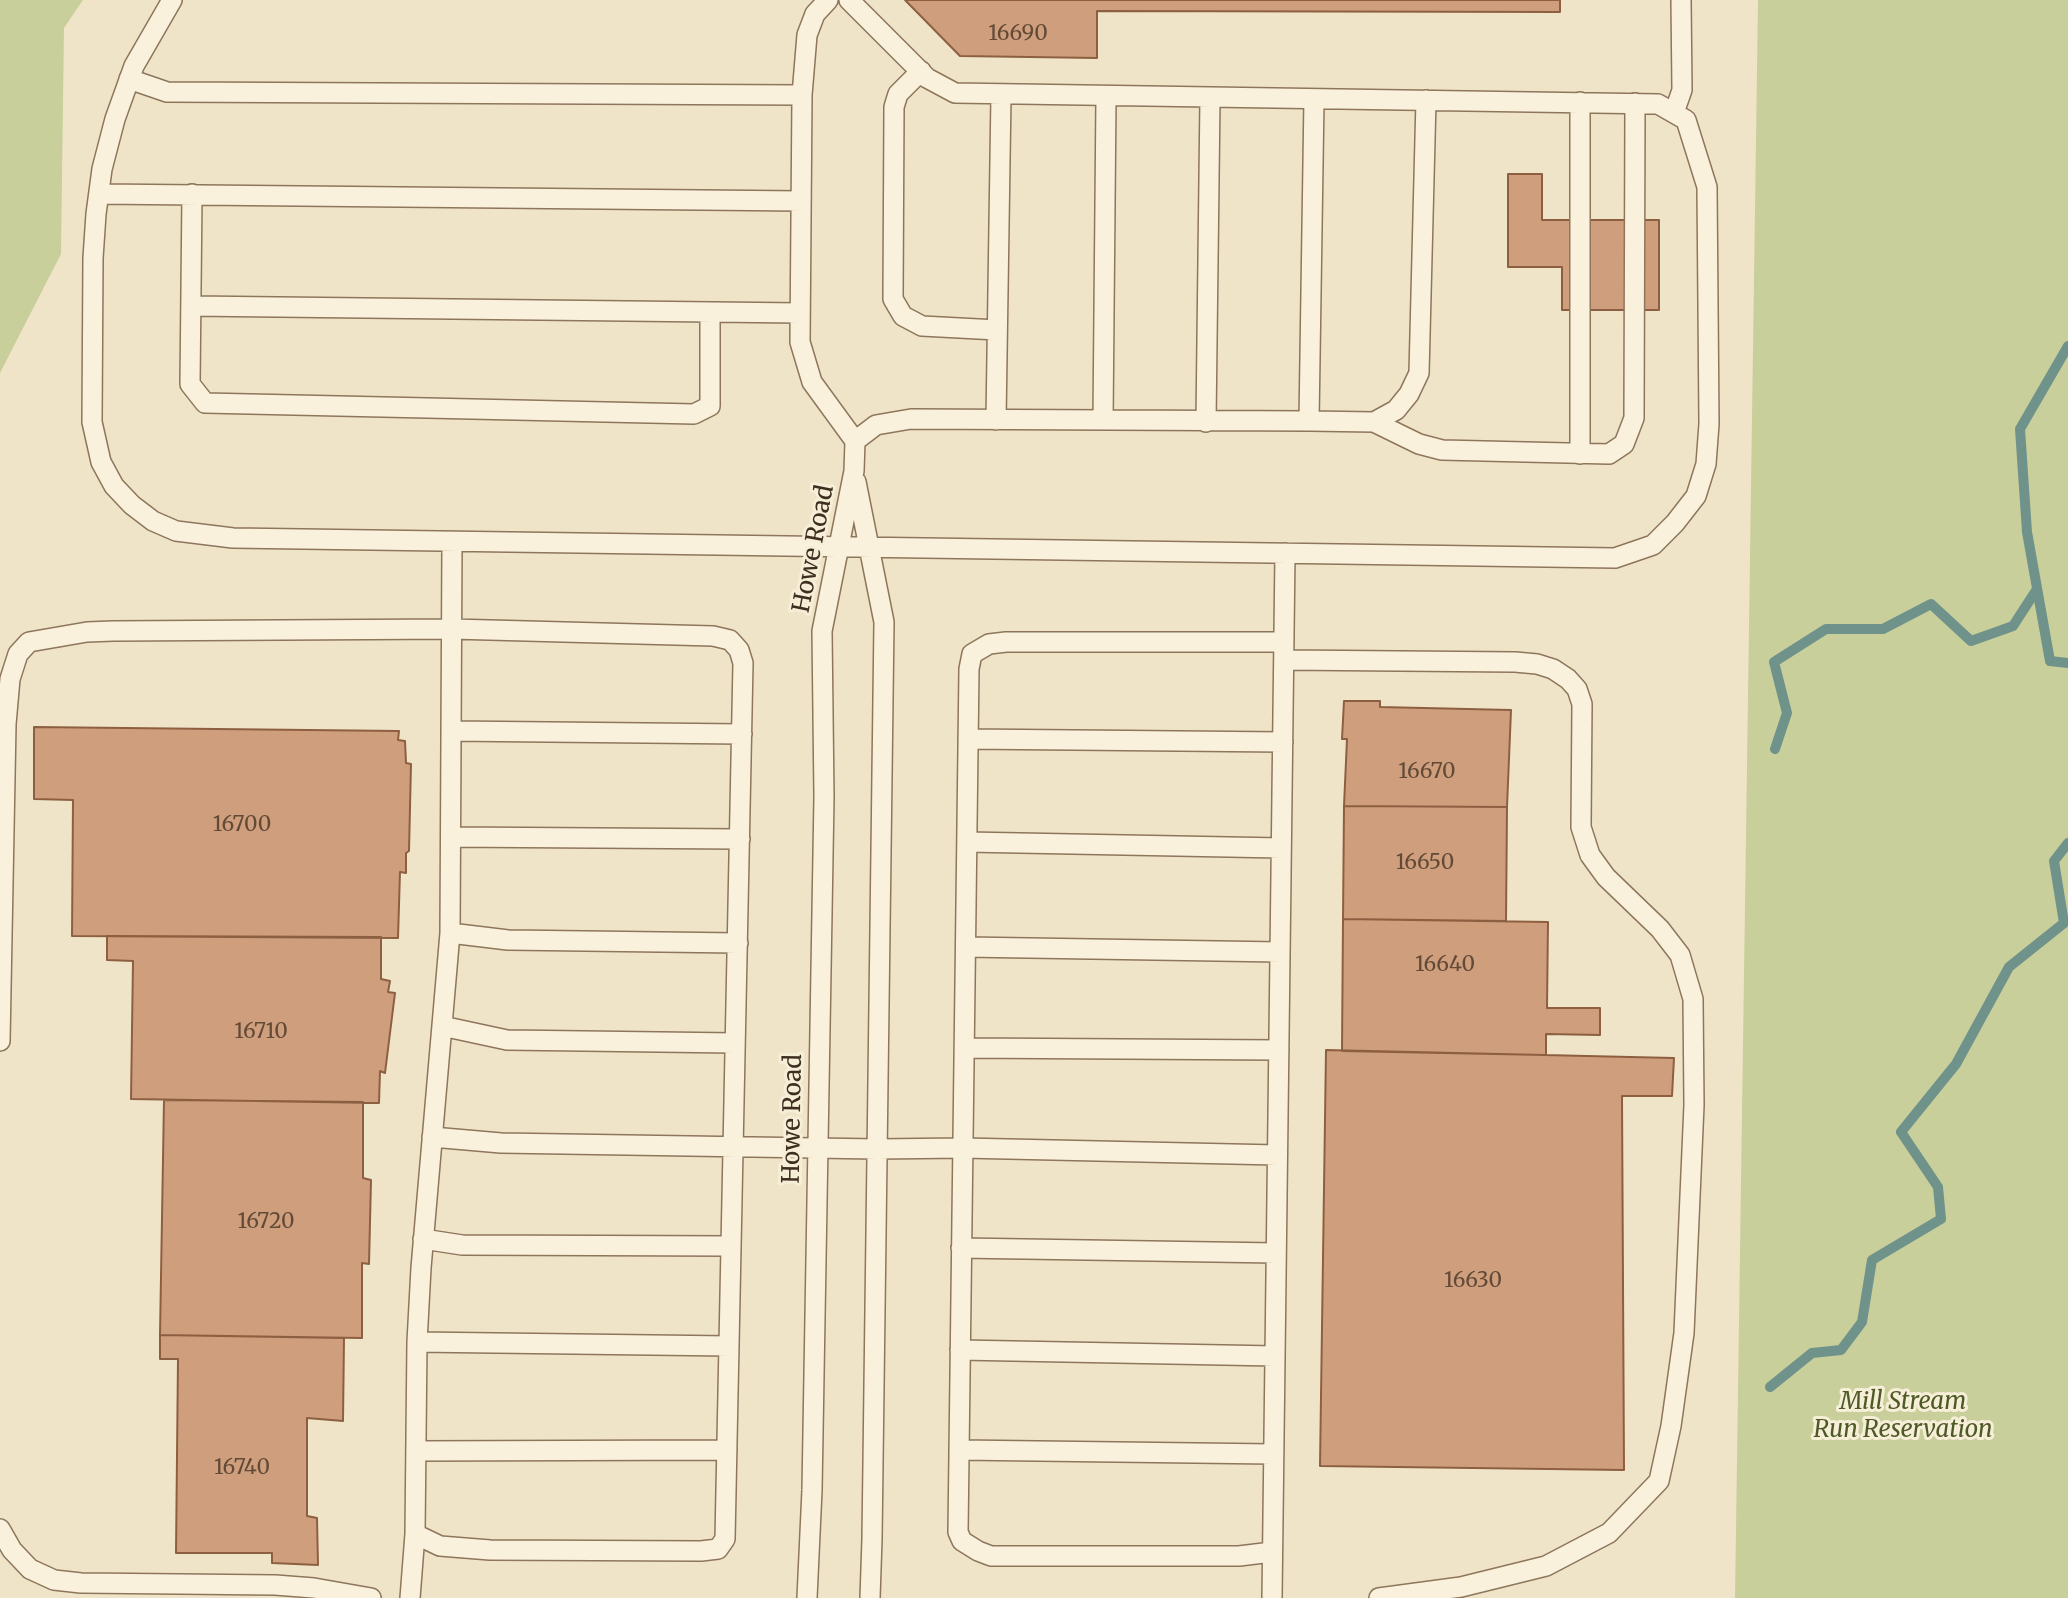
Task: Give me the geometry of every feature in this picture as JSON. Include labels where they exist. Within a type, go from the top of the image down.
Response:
[{"type":"lane","points":[[172,0],[129,79],[115,118],[99,194],[93,258],[93,430],[101,462],[114,486],[132,505],[153,521],[176,531],[201,536],[452,542],[1615,558],[1653,545],[1696,496],[1706,464],[1710,424],[1707,187],[1686,120],[1658,104],[1635,103],[955,93],[927,78],[849,0]]},
{"type":"lane","points":[[828,0],[815,14],[807,35],[802,95],[800,342],[811,382],[855,440],[854,471]]},
{"type":"lane","points":[[1674,113],[1682,90],[1681,0]]},
{"type":"lane","points":[[921,71],[898,94],[894,107],[893,299],[903,316],[922,326],[998,330]]},
{"type":"lane","points":[[129,79],[167,92],[802,95]]},
{"type":"lane","points":[[996,420],[1001,95]]},
{"type":"lane","points":[[1102,420],[1106,97]]},
{"type":"lane","points":[[1206,422],[1210,98]]},
{"type":"lane","points":[[1309,421],[1314,99]]},
{"type":"lane","points":[[1374,422],[1396,410],[1409,394],[1419,373],[1426,100]]},
{"type":"lane","points":[[1580,102],[1580,454]]},
{"type":"lane","points":[[855,440],[876,425],[911,419],[1374,422],[1419,444],[1442,450],[1609,454],[1624,444],[1634,418],[1635,103]]},
{"type":"lane","points":[[99,194],[801,201]]},
{"type":"lane","points":[[192,194],[190,384],[205,403],[694,414],[710,406],[710,312]]},
{"type":"lane","points":[[191,306],[800,313]]},
{"type":"lane","name":"Howe Road","points":[[807,1598],[813,1490],[824,797],[822,631],[854,471]]},
{"type":"lane","name":"Howe Road","points":[[854,471],[884,622],[870,1598]]},
{"type":"lane","points":[[410,1598],[415,1534],[417,1342],[423,1239],[450,933],[452,542]]},
{"type":"lane","points":[[1272,1598],[1285,553]]},
{"type":"lane","points":[[0,1041],[6,724],[10,679],[18,654],[29,642],[87,632],[113,631],[452,629],[713,636],[730,640],[739,650],[743,663],[742,734],[725,1539],[718,1549],[701,1551],[490,1550],[440,1546],[415,1534]]},
{"type":"lane","points":[[1272,1552],[1239,1556],[991,1556],[962,1541],[958,1532],[969,668],[972,654],[989,644],[1006,642],[1284,651],[1515,662],[1545,666],[1568,679],[1577,690],[1582,704],[1581,827],[1590,855],[1606,877],[1660,929],[1680,955],[1693,999],[1693,1119],[1684,1333],[1671,1426],[1659,1481],[1609,1533],[1546,1566],[1461,1587],[1414,1596],[1379,1598]]},
{"type":"lane","points":[[452,731],[742,734]]},
{"type":"lane","points":[[968,738],[1283,742]]},
{"type":"lane","points":[[451,837],[740,839]]},
{"type":"lane","points":[[967,842],[1281,848]]},
{"type":"lane","points":[[450,933],[508,940],[737,943]]},
{"type":"lane","points":[[966,947],[1280,952]]},
{"type":"lane","points":[[442,1026],[506,1040],[735,1043]]},
{"type":"lane","points":[[964,1048],[1279,1050]]},
{"type":"lane","points":[[432,1137],[501,1143],[963,1148],[1277,1155]]},
{"type":"lane","points":[[423,1239],[462,1245],[731,1246]]},
{"type":"lane","points":[[961,1248],[1276,1253]]},
{"type":"lane","points":[[417,1342],[729,1346]]},
{"type":"lane","points":[[960,1350],[1275,1356]]},
{"type":"lane","points":[[416,1451],[727,1450]]},
{"type":"lane","points":[[959,1450],[1273,1454]]},
{"type":"lane","points":[[0,1528],[12,1550],[30,1569],[54,1580],[80,1583],[314,1588],[371,1598]]},
{"type":"green space","points":[[0,0],[83,0],[64,28],[61,254],[0,373]]},
{"type":"green space","name":"Mill Stream Run Reservation","points":[[1758,0],[2068,0],[2068,1598],[1735,1598]]},
{"type":"building","points":[[905,0],[1560,0],[1560,12],[1097,11],[1097,58],[960,56]]},
{"type":"building","points":[[1508,174],[1542,174],[1542,220],[1659,220],[1659,310],[1562,310],[1562,267],[1508,267]]},
{"type":"building","points":[[1344,701],[1380,701],[1380,707],[1511,710],[1507,807],[1344,806],[1347,739],[1342,739]]},
{"type":"building","points":[[34,727],[399,731],[398,740],[405,741],[406,763],[411,764],[409,851],[406,853],[406,873],[400,872],[398,938],[72,936],[73,800],[34,799]]},
{"type":"building","points":[[1344,806],[1507,807],[1506,921],[1343,919]]},
{"type":"building","points":[[1343,919],[1548,922],[1547,1008],[1600,1008],[1600,1035],[1546,1034],[1546,1055],[1342,1051]]},
{"type":"building","points":[[107,936],[381,937],[381,979],[390,981],[388,992],[395,993],[385,1073],[380,1071],[379,1103],[131,1099],[133,961],[107,960]]},
{"type":"building","points":[[1326,1050],[1674,1058],[1672,1096],[1622,1096],[1624,1470],[1320,1466]]},
{"type":"building","points":[[164,1100],[363,1102],[363,1178],[371,1180],[369,1264],[362,1263],[362,1338],[160,1335]]},
{"type":"building","points":[[160,1335],[344,1338],[343,1421],[307,1418],[307,1516],[317,1518],[318,1565],[272,1563],[272,1553],[176,1553],[178,1359],[160,1359]]},
{"type":"waterway","points":[[2068,346],[2020,429],[2027,532],[2050,661],[2068,663]]},
{"type":"waterway","points":[[1775,749],[1787,713],[1774,662],[1826,629],[1883,629],[1931,604],[1971,641],[2013,626],[2037,589]]},
{"type":"waterway","points":[[1770,1387],[1812,1353],[1841,1350],[1862,1322],[1872,1260],[1941,1219],[1938,1187],[1901,1132],[1956,1064],[2009,967],[2064,923],[2054,861],[2068,843]]}]
